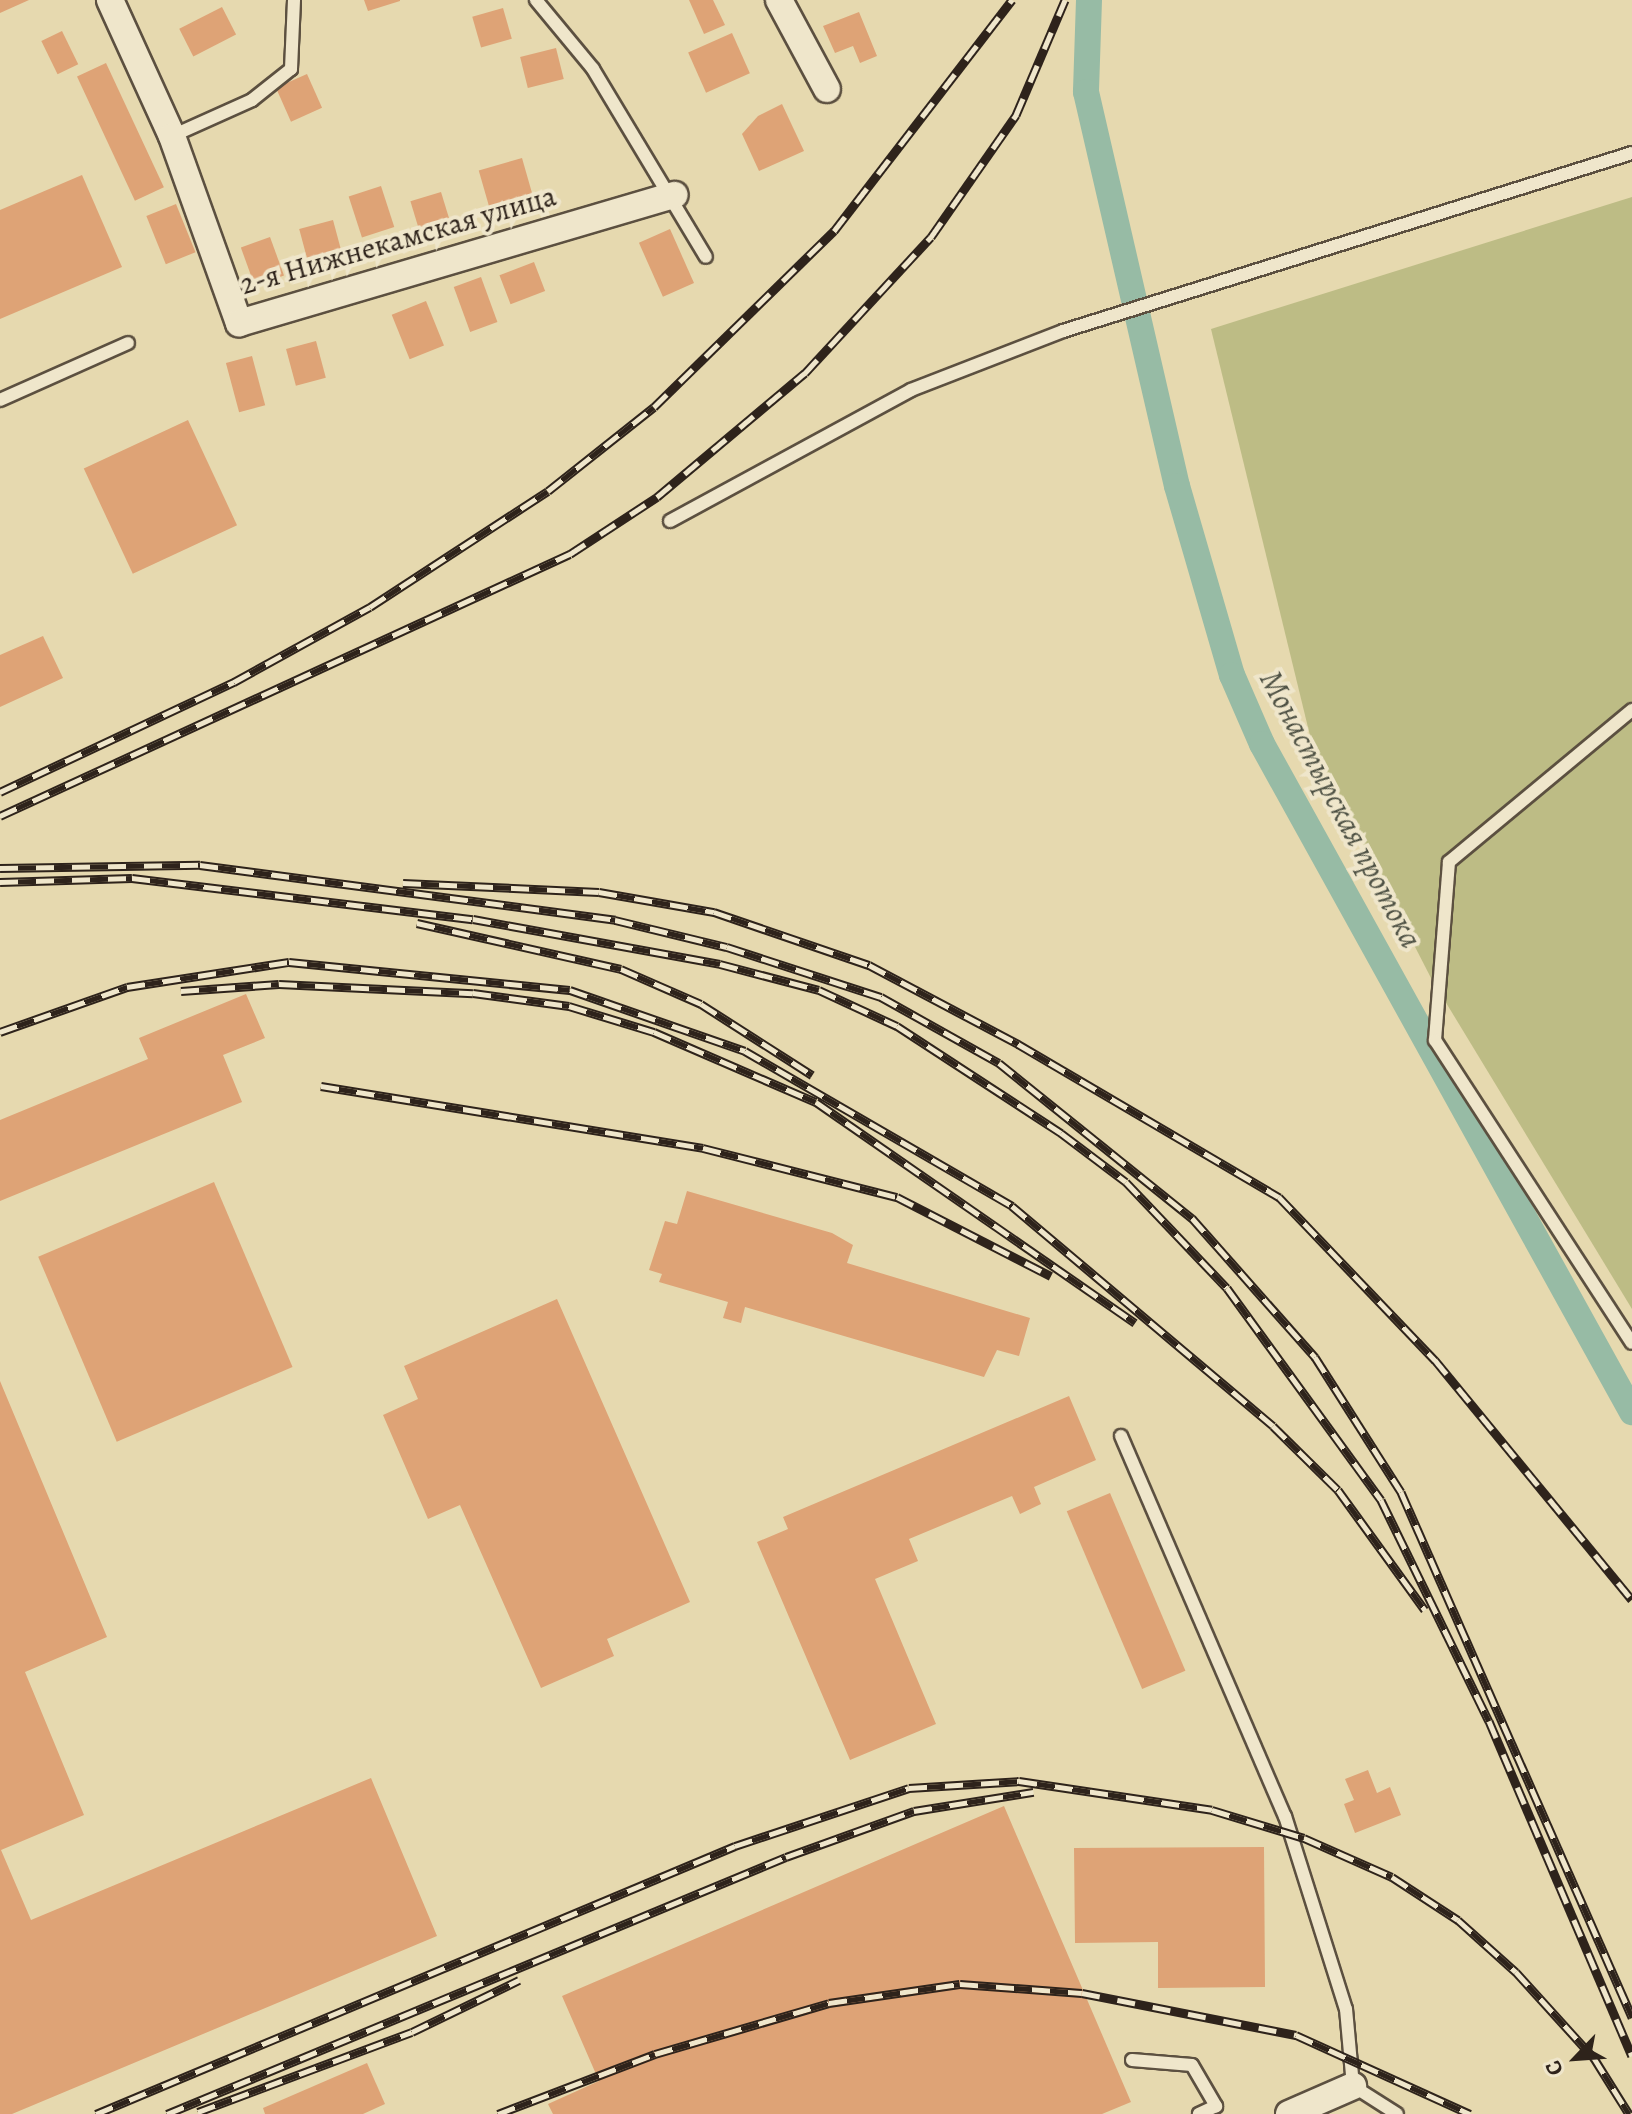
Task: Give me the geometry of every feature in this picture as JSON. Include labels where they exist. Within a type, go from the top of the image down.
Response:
[{"type":"street","name":"2-я Нижнекамская улица","points":[[110,0],[172,136],[239,323],[675,195]]},
{"type":"street","points":[[779,0],[827,89]]},
{"type":"street","points":[[1289,2114],[1353,2086]]},
{"type":"lane","points":[[172,136],[252,100],[291,69],[294,0]]},
{"type":"lane","points":[[536,0],[593,69],[675,195],[706,257]]},
{"type":"lane","points":[[670,521],[911,390],[1063,331],[1632,153]]},
{"type":"lane","points":[[0,400],[128,343]]},
{"type":"lane","points":[[1632,710],[1449,862],[1435,1040],[1632,1343]]},
{"type":"lane","points":[[1121,1436],[1285,1816],[1346,2009],[1353,2086],[1397,2114]]},
{"type":"lane","points":[[1132,2060],[1192,2065],[1216,2106],[1199,2114]]},
{"type":"shaded area","points":[[1632,197],[1632,1309],[1431,978],[1313,748],[1211,329]]},
{"type":"building","points":[[0,0],[29,0],[0,13]]},
{"type":"building","points":[[364,0],[400,0],[400,1],[368,11]]},
{"type":"building","points":[[689,0],[713,0],[725,25],[704,34]]},
{"type":"building","points":[[222,7],[236,35],[193,56],[179,29]]},
{"type":"building","points":[[503,8],[512,39],[481,48],[472,17]]},
{"type":"building","points":[[859,12],[877,56],[860,63],[853,46],[835,53],[823,26]]},
{"type":"building","points":[[62,31],[78,64],[58,74],[41,41]]},
{"type":"building","points":[[732,33],[750,73],[706,93],[688,53]]},
{"type":"building","points":[[556,48],[564,79],[528,88],[520,57]]},
{"type":"building","points":[[106,63],[164,187],[135,201],[77,77]]},
{"type":"building","points":[[307,74],[322,108],[291,122],[276,88]]},
{"type":"building","points":[[782,104],[804,151],[759,171],[742,134],[758,116]]},
{"type":"building","points":[[522,158],[535,204],[492,217],[479,170]]},
{"type":"building","points":[[82,175],[122,267],[0,319],[0,210]]},
{"type":"building","points":[[381,186],[394,227],[362,237],[349,197]]},
{"type":"building","points":[[441,192],[452,228],[422,238],[410,201]]},
{"type":"building","points":[[176,204],[195,252],[166,264],[146,216]]},
{"type":"building","points":[[333,220],[345,264],[311,273],[299,229]]},
{"type":"building","points":[[670,229],[694,283],[663,297],[639,243]]},
{"type":"building","points":[[270,237],[284,276],[255,286],[241,248]]},
{"type":"building","points":[[534,262],[545,291],[511,304],[499,275]]},
{"type":"building","points":[[481,277],[497,322],[470,332],[454,287]]},
{"type":"building","points":[[426,301],[444,346],[410,359],[392,315]]},
{"type":"building","points":[[316,341],[326,378],[296,386],[286,349]]},
{"type":"building","points":[[252,356],[265,405],[239,412],[226,363]]},
{"type":"building","points":[[188,420],[237,525],[133,574],[84,469]]},
{"type":"building","points":[[43,636],[63,678],[0,707],[0,655]]},
{"type":"building","points":[[246,994],[265,1038],[223,1055],[242,1102],[0,1201],[0,1120],[148,1059],[139,1038]]},
{"type":"building","points":[[214,1182],[293,1367],[117,1442],[38,1257]]},
{"type":"building","points":[[687,1191],[832,1233],[853,1245],[847,1263],[1030,1318],[1019,1356],[997,1350],[984,1377],[745,1307],[741,1323],[723,1318],[728,1302],[659,1282],[662,1274],[649,1270],[665,1221],[677,1224]]},
{"type":"building","points":[[557,1299],[690,1602],[607,1639],[614,1656],[541,1688],[460,1505],[428,1519],[383,1415],[418,1399],[404,1366]]},
{"type":"building","points":[[0,1381],[107,1637],[25,1672],[84,1815],[1,1850],[31,1920],[371,1778],[437,1936],[12,2114],[0,2114]]},
{"type":"building","points":[[1069,1396],[1096,1460],[1034,1487],[1041,1504],[1020,1514],[1012,1496],[909,1539],[918,1561],[875,1579],[936,1724],[850,1760],[757,1542],[788,1529],[783,1517]]},
{"type":"building","points":[[1110,1493],[1185,1671],[1142,1689],[1067,1511]]},
{"type":"building","points":[[1368,1770],[1377,1793],[1390,1787],[1401,1815],[1355,1833],[1344,1804],[1354,1800],[1345,1779]]},
{"type":"building","points":[[1004,1806],[1131,2102],[1102,2114],[553,2114],[548,2104],[599,2081],[562,1996]]},
{"type":"building","points":[[1264,1847],[1265,1987],[1158,1988],[1158,1942],[1075,1943],[1074,1848]]},
{"type":"building","points":[[367,2063],[385,2104],[363,2114],[265,2114],[263,2108]]},
{"type":"waterway","name":"Монастырская протока","points":[[1089,0],[1086,92],[1177,486],[1232,675],[1262,744],[1632,1412]]},
{"type":"railway","points":[[0,792],[234,682],[370,607],[548,491],[654,407],[834,231],[1012,0]]},
{"type":"railway","points":[[0,816],[570,554],[657,497],[805,373],[931,237],[1016,115],[1065,0]]},
{"type":"railway","points":[[0,868],[200,865],[615,920],[727,947],[881,997],[999,1063],[1192,1218],[1315,1357],[1401,1492],[1632,2017]]},
{"type":"railway","points":[[0,882],[132,878],[473,919],[720,964],[819,990],[897,1026],[1061,1133],[1126,1182],[1227,1288],[1381,1500],[1489,1721],[1632,2056]]},
{"type":"railway","points":[[403,883],[599,892],[714,912],[869,965],[1018,1044],[1279,1197],[1435,1360],[1632,1600]]},
{"type":"railway","points":[[417,923],[621,969],[701,1004],[812,1075]]},
{"type":"railway","points":[[0,1032],[127,987],[289,962],[570,990],[745,1051],[1012,1206],[1273,1426],[1338,1490],[1425,1610]]},
{"type":"railway","points":[[181,991],[279,984],[473,993],[569,1006],[654,1032],[816,1102],[1135,1323]]},
{"type":"railway","points":[[321,1086],[703,1148],[897,1197],[1051,1276]]},
{"type":"railway","points":[[96,2114],[735,1846],[909,1788],[1019,1781],[1212,1810],[1304,1838],[1392,1877],[1458,1920],[1516,1972],[1594,2058],[1629,2114]]},
{"type":"railway","points":[[167,2114],[786,1857],[914,1811],[1033,1792]]},
{"type":"railway","points":[[198,2112],[412,2032],[519,1980]]},
{"type":"railway","points":[[498,2114],[655,2054],[829,2003],[960,1984],[1082,1993],[1296,2035],[1470,2114]]}]
